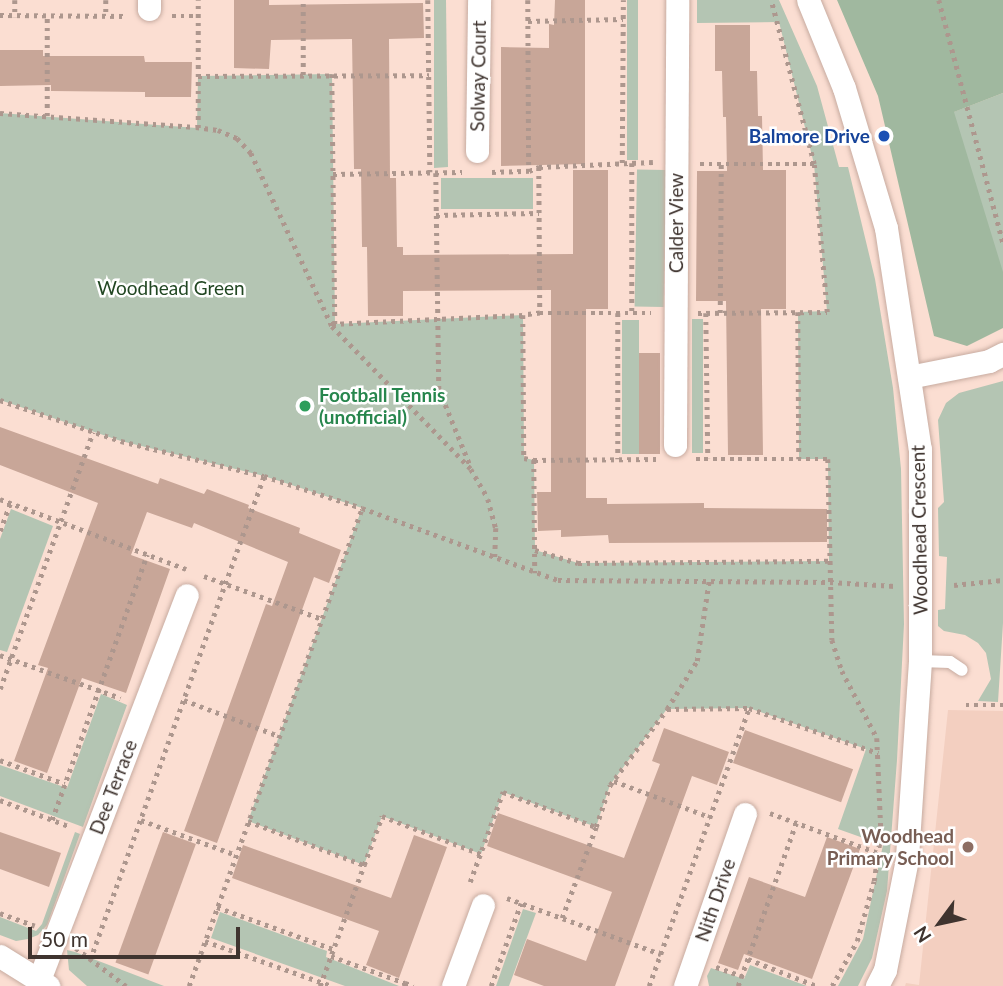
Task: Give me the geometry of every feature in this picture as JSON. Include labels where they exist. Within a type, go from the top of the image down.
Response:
[{"type":"street","name":"Solway Court","points":[[477,151],[479,0]]},
{"type":"street","name":"Calder View","points":[[675,454],[677,0]]},
{"type":"street","name":"Woodhead Crescent","points":[[808,0],[844,88],[886,228],[920,449],[920,661],[908,859],[885,970],[877,986]]},
{"type":"street","points":[[909,377],[989,361],[1003,355]]},
{"type":"street","name":"Dee Terrace","points":[[43,983],[56,936],[187,595]]},
{"type":"street","name":"Nith Drive","points":[[685,986],[753,812]]},
{"type":"street","points":[[453,986],[487,896]]},
{"type":"street","points":[[0,956],[43,983]]},
{"type":"lane","points":[[920,661],[950,662],[962,670]]},
{"type":"path","points":[[15,0],[15,17]]},
{"type":"path","points":[[106,0],[106,16]]},
{"type":"path","points":[[198,0],[198,128]]},
{"type":"path","points":[[303,0],[303,75]]},
{"type":"path","points":[[428,0],[439,388],[471,469],[488,499],[496,528],[495,557]]},
{"type":"path","points":[[528,0],[529,171]]},
{"type":"path","points":[[622,163],[623,0]]},
{"type":"path","points":[[333,324],[540,313],[827,312],[814,164],[771,0]]},
{"type":"path","points":[[939,0],[1003,243]]},
{"type":"path","points":[[0,15],[106,16],[149,10],[198,16]]},
{"type":"path","points":[[47,17],[47,116]]},
{"type":"path","points":[[528,21],[623,19]]},
{"type":"path","points":[[332,74],[333,324]]},
{"type":"path","points":[[198,76],[429,75]]},
{"type":"path","points":[[0,113],[218,130],[237,138],[251,153],[333,324],[471,469]]},
{"type":"path","points":[[490,172],[529,171],[539,167],[677,161],[814,164]]},
{"type":"path","points":[[632,163],[632,313]]},
{"type":"path","points":[[720,313],[721,164]]},
{"type":"path","points":[[539,167],[540,313]]},
{"type":"path","points":[[334,174],[463,172]]},
{"type":"path","points":[[436,215],[539,213]]},
{"type":"path","points":[[798,312],[799,459]]},
{"type":"path","points":[[618,313],[618,459]]},
{"type":"path","points":[[706,313],[708,458]]},
{"type":"path","points":[[523,315],[524,458],[618,459],[675,454],[708,458],[828,459],[832,640],[842,671],[877,738],[881,834],[857,941],[832,986]]},
{"type":"path","points":[[0,400],[121,442],[264,477],[362,508],[558,580],[830,582],[894,586]]},
{"type":"path","points":[[0,689],[93,432]]},
{"type":"path","points":[[534,460],[535,573]]},
{"type":"path","points":[[90,960],[264,477]]},
{"type":"path","points":[[0,499],[321,619]]},
{"type":"path","points":[[0,531],[10,503]]},
{"type":"path","points":[[189,986],[362,508]]},
{"type":"path","points":[[535,550],[578,563],[829,561]]},
{"type":"path","points":[[52,820],[147,555]]},
{"type":"path","points":[[954,585],[1003,580]]},
{"type":"path","points":[[562,918],[614,781],[667,709],[697,661],[709,582]]},
{"type":"path","points":[[0,655],[144,705]]},
{"type":"path","points":[[184,701],[279,736]]},
{"type":"path","points":[[966,705],[1003,705]]},
{"type":"path","points":[[667,709],[749,708],[878,753]]},
{"type":"path","points":[[649,986],[749,708]]},
{"type":"path","points":[[0,760],[65,784]]},
{"type":"path","points":[[614,781],[710,817]]},
{"type":"path","points":[[596,827],[503,792],[470,884],[487,896],[521,903],[661,954]]},
{"type":"path","points":[[718,794],[728,798]]},
{"type":"path","points":[[0,800],[94,836]]},
{"type":"path","points":[[753,812],[796,823],[878,853]]},
{"type":"path","points":[[321,984],[382,816],[481,853]]},
{"type":"path","points":[[141,820],[236,855]]},
{"type":"path","points":[[248,821],[363,865]]},
{"type":"path","points":[[738,986],[796,823]]},
{"type":"path","points":[[491,986],[521,903]]},
{"type":"path","points":[[217,907],[333,949]]},
{"type":"path","points":[[0,912],[56,936],[126,986]]},
{"type":"path","points":[[205,941],[332,986]]},
{"type":"path","points":[[331,956],[414,986]]},
{"type":"path","points":[[748,959],[817,986]]},
{"type":"shaded area","name":"Woodhead Primary School","points":[[948,710],[1003,711],[1003,986],[905,986],[906,983],[919,985]]},
{"type":"green space","points":[[434,0],[446,0],[448,167],[434,168]]},
{"type":"green space","points":[[627,0],[638,0],[638,160],[627,160]]},
{"type":"green space","name":"Woodhead Green","points":[[697,0],[779,0],[817,86],[839,167],[848,167],[875,279],[893,388],[901,469],[904,624],[897,760],[887,891],[872,958],[858,986],[838,986],[863,939],[883,845],[838,829],[866,749],[749,708],[667,709],[610,785],[596,827],[503,792],[481,854],[382,816],[364,865],[248,821],[362,508],[264,476],[121,441],[0,400],[0,113],[197,128],[198,76],[332,74],[335,324],[523,315],[524,458],[534,460],[535,550],[578,563],[829,561],[828,459],[799,459],[798,312],[827,311],[814,164],[779,22],[697,23]]},
{"type":"green space","points":[[837,0],[1003,0],[1003,93],[954,112],[1003,272],[1003,328],[967,346],[934,336],[878,96]]},
{"type":"green space","points":[[1003,93],[1003,275],[951,113]]},
{"type":"green space","points":[[637,169],[666,170],[664,307],[635,306]]},
{"type":"green space","points":[[441,178],[533,178],[533,209],[441,209]]},
{"type":"green space","points":[[692,319],[703,319],[703,453],[692,453]]},
{"type":"green space","points":[[622,320],[639,320],[639,454],[622,454]]},
{"type":"green space","points":[[1003,381],[1003,623],[998,702],[978,701],[991,679],[986,653],[978,643],[965,635],[944,631],[938,626],[938,610],[945,609],[947,557],[939,556],[938,508],[944,502],[938,420],[946,403],[959,393]]},
{"type":"green space","points":[[11,509],[53,526],[7,652],[0,650],[0,539]]},
{"type":"green space","points":[[101,694],[127,705],[83,827],[0,796],[0,765],[67,788]]},
{"type":"green space","points":[[75,832],[80,834],[47,925],[38,935],[28,939],[16,941],[0,935],[0,917],[36,931],[42,924]]},
{"type":"green space","points":[[523,909],[536,913],[509,986],[496,986]]},
{"type":"green space","points":[[220,912],[327,951],[326,957],[399,986],[345,986],[211,938]]},
{"type":"green space","points":[[67,950],[164,986],[87,986],[69,970]]},
{"type":"green space","points":[[750,965],[807,986],[709,986],[707,976],[711,968],[744,979]]},
{"type":"building","points":[[234,0],[269,0],[269,5],[423,3],[424,38],[389,39],[390,178],[396,178],[397,247],[403,247],[403,255],[573,254],[573,170],[608,170],[608,309],[586,309],[586,498],[607,498],[607,504],[704,503],[704,508],[827,509],[827,542],[609,543],[608,535],[561,537],[561,530],[538,531],[537,492],[551,492],[551,290],[403,291],[403,316],[368,316],[367,247],[362,247],[361,169],[354,169],[352,39],[271,40],[269,69],[234,68]]},
{"type":"building","points":[[555,0],[585,0],[585,164],[501,166],[501,47],[549,48],[549,24],[554,25]]},
{"type":"building","points":[[715,25],[750,25],[750,71],[757,71],[758,116],[762,116],[763,170],[786,170],[786,309],[761,309],[763,455],[728,455],[726,301],[696,301],[697,171],[727,171],[722,71],[715,71]]},
{"type":"building","points":[[0,50],[43,50],[43,56],[144,56],[145,62],[192,62],[191,97],[145,97],[145,92],[51,91],[51,85],[0,86]]},
{"type":"building","points":[[639,353],[660,353],[660,454],[639,454]]},
{"type":"building","points":[[0,427],[158,484],[160,478],[204,494],[207,489],[300,528],[299,533],[341,550],[329,583],[314,577],[217,843],[184,831],[266,604],[272,606],[288,562],[194,523],[192,528],[147,512],[131,555],[170,569],[126,693],[82,678],[47,773],[14,761],[48,668],[38,665],[98,503],[0,465]]},
{"type":"building","points":[[664,728],[729,752],[717,785],[692,776],[615,986],[544,986],[514,975],[527,939],[586,961],[612,892],[487,846],[498,813],[624,858],[660,764],[652,761]]},
{"type":"building","points":[[745,730],[853,769],[841,802],[733,763]]},
{"type":"building","points":[[0,832],[61,853],[49,887],[0,869]]},
{"type":"building","points":[[163,832],[196,844],[148,975],[115,963]]},
{"type":"building","points":[[414,835],[447,847],[399,978],[366,965],[379,931],[232,878],[243,845],[391,898]]},
{"type":"building","points":[[827,837],[860,849],[812,979],[744,954],[738,970],[718,963],[749,877],[805,897]]},
{"type":"place","name":"Balmore Drive","points":[[884,136]]},
{"type":"place","name":"Football Tennis (unofficial)","points":[[305,406]]},
{"type":"place","name":"Woodhead Primary School","points":[[968,847]]}]
